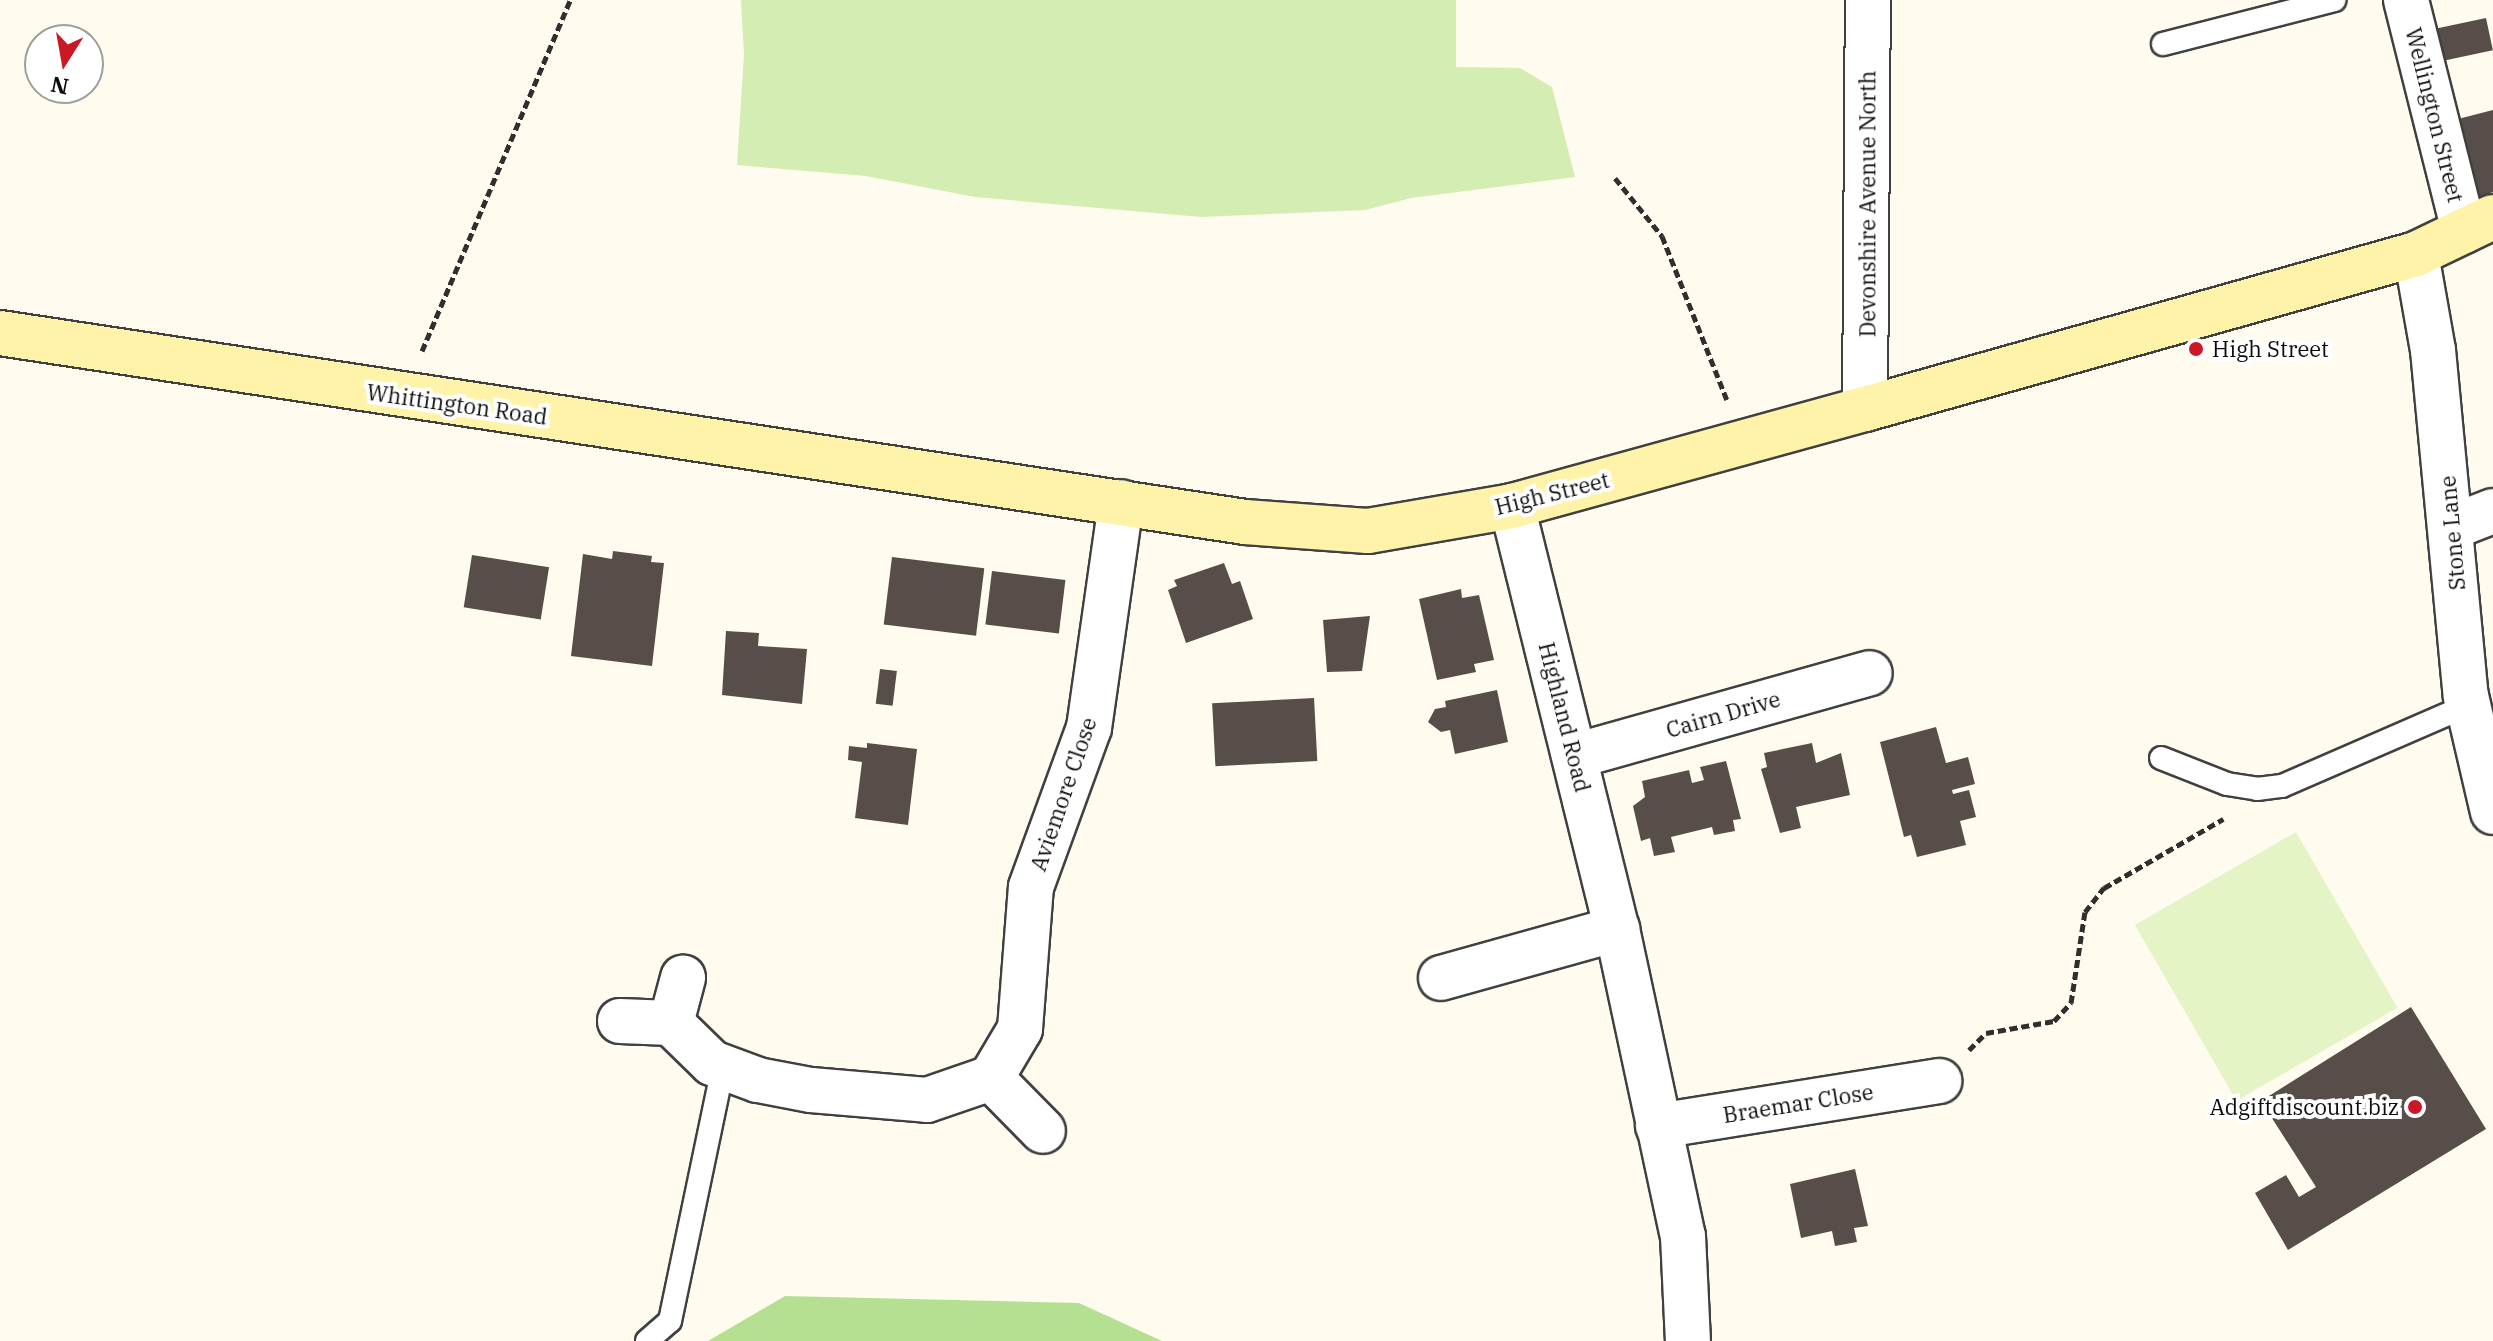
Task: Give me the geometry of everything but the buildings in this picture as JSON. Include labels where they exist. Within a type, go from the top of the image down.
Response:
[{"type":"street","name":"Devonshire Avenue North","points":[[1865,409],[1868,0]]},
{"type":"street","name":"Wellington Street","points":[[2406,0],[2479,224]]},
{"type":"street","name":"High Street","points":[[914,470],[1245,522],[1368,531],[1512,506],[1865,409],[2416,254],[2479,224]]},
{"type":"street","name":"Stone Lane","points":[[2416,254],[2452,527],[2468,705],[2493,812]]},
{"type":"street","name":"Whittington Road","points":[[0,333],[403,397],[914,470]]},
{"type":"street","name":"Aviemore Close","points":[[991,1078],[1020,1029],[1031,887],[1089,728],[1121,502]]},
{"type":"street","name":"Highland Road","points":[[1512,506],[1617,929],[1683,1236],[1688,1341]]},
{"type":"street","points":[[2452,527],[2493,511]]},
{"type":"street","name":"Cairn Drive","points":[[1575,756],[1870,673]]},
{"type":"street","points":[[1441,978],[1617,929]]},
{"type":"street","points":[[671,1023],[683,978]]},
{"type":"street","points":[[620,1021],[671,1023],[723,1067],[811,1090],[927,1100],[991,1078],[1043,1131]]},
{"type":"street","name":"Braemar Close","points":[[1658,1126],[1939,1081]]},
{"type":"lane","points":[[2163,44],[2334,0]]},
{"type":"lane","points":[[2161,758],[2227,784],[2257,789],[2282,786],[2468,705]]},
{"type":"lane","points":[[647,1341],[670,1321],[723,1067]]},
{"type":"path","points":[[403,397],[570,0]]},
{"type":"path","points":[[1615,178],[1662,236],[1741,443]]},
{"type":"path","points":[[1939,1081],[1986,1033],[2054,1021],[2071,1003],[2085,912],[2104,888],[2222,819],[2236,816]]},
{"type":"green space","points":[[741,0],[1456,0],[1456,67],[1520,68],[1552,87],[1575,177],[1411,198],[1365,210],[1201,217],[975,197],[866,176],[737,165],[744,54]]},
{"type":"green space","points":[[2296,832],[2398,1008],[2236,1101],[2135,925]]},
{"type":"green space","points":[[785,1296],[1079,1303],[1162,1341],[708,1341]]},
{"type":"place","name":"High Street","points":[[2196,349]]},
{"type":"place","name":"Adgiftdiscount.biz","points":[[2415,1107]]}]
